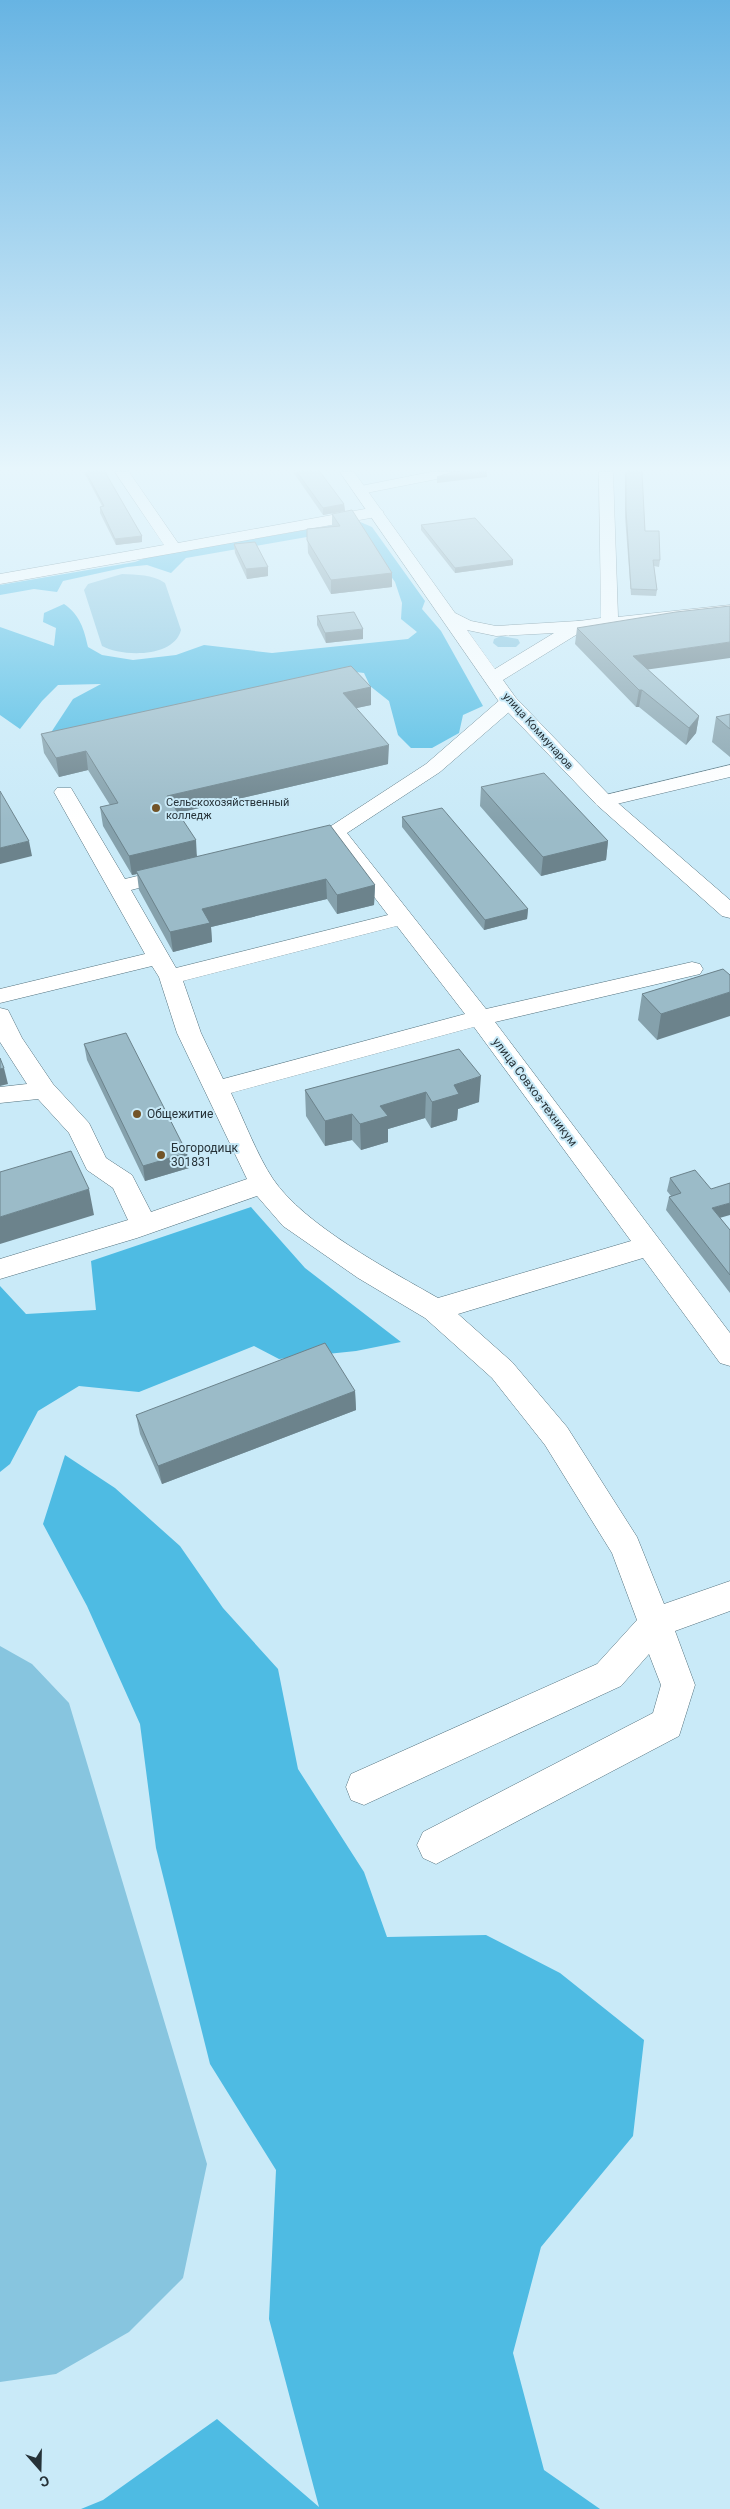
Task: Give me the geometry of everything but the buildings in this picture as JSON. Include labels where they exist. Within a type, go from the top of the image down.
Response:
[{"type":"street","name":"улица Коммунаров","points":[[430,589],[509,702],[604,801],[730,911]]},
{"type":"street","points":[[609,589],[610,621]]},
{"type":"street","points":[[450,617],[474,629],[499,632],[578,626],[610,621],[730,610]]},
{"type":"street","points":[[493,678],[578,626]]},
{"type":"street","points":[[472,647],[499,632]]},
{"type":"street","points":[[472,647],[499,654],[523,652],[546,645]]},
{"type":"street","points":[[279,846],[335,832],[433,768],[509,702]]},
{"type":"street","points":[[604,801],[730,771]]},
{"type":"street","points":[[64,792],[164,967],[189,1033],[262,1184],[293,1219],[368,1271],[435,1310],[502,1370],[556,1436],[626,1547],[678,1686],[667,1724],[436,1845]]},
{"type":"street","name":"улица Совхоз-техникум","points":[[335,832],[480,1018],[730,1355]]},
{"type":"street","points":[[120,887],[194,868]]},
{"type":"street","points":[[0,996],[164,967],[402,918]]},
{"type":"street","points":[[216,1089],[480,1018],[692,969]]},
{"type":"street","points":[[0,1015],[10,1039],[44,1090],[80,1129],[96,1164],[123,1182],[144,1225]]},
{"type":"street","points":[[0,1094],[44,1090]]},
{"type":"street","points":[[0,1269],[144,1225],[262,1184]]},
{"type":"street","points":[[435,1310],[650,1246]]},
{"type":"street","points":[[364,1787],[609,1675],[655,1623],[730,1596]]},
{"type":"shaded area","points":[[0,589],[34,589],[0,595]]},
{"type":"shaded area","points":[[35,589],[59,589],[57,592]]},
{"type":"shaded area","points":[[167,589],[181,630],[169,646],[158,650],[134,653],[111,650],[102,646],[84,590]]},
{"type":"shaded area","points":[[397,589],[416,589],[425,601],[422,609],[441,631],[483,706],[463,715],[459,733],[432,748],[411,748],[398,735],[389,701],[370,686],[364,673],[340,670],[59,740],[52,731],[73,699],[101,684],[58,685],[42,701],[20,729],[0,715],[0,627],[54,646],[56,628],[43,622],[44,613],[64,604],[78,618],[88,647],[102,655],[133,660],[176,655],[204,645],[272,653],[408,639],[417,632],[401,619],[402,603]]},
{"type":"shaded area","points":[[501,636],[518,639],[520,643],[516,647],[498,647],[493,643],[494,639]]},
{"type":"shaded area","points":[[251,1207],[305,1268],[401,1342],[356,1351],[279,1359],[254,1346],[139,1392],[79,1386],[38,1411],[10,1464],[0,1472],[0,1286],[26,1314],[96,1310],[91,1261]]},
{"type":"shaded area","points":[[65,1455],[115,1488],[180,1546],[223,1608],[278,1669],[298,1769],[364,1872],[387,1937],[486,1935],[560,1973],[644,2040],[633,2136],[541,2247],[513,2353],[544,2470],[600,2509],[81,2509],[103,2500],[217,2419],[319,2507],[269,2319],[276,2170],[210,2064],[156,1848],[140,1724],[87,1606],[43,1524]]},
{"type":"shaded area","points":[[0,1646],[32,1664],[69,1703],[207,2164],[183,2278],[129,2332],[56,2374],[0,2382]]},
{"type":"place","name":"Сельскохозяйственный колледж","points":[[156,808]]},
{"type":"place","name":"Общежитие","points":[[137,1114]]},
{"type":"place","name":"Богородицк 301831","points":[[161,1155]]}]
